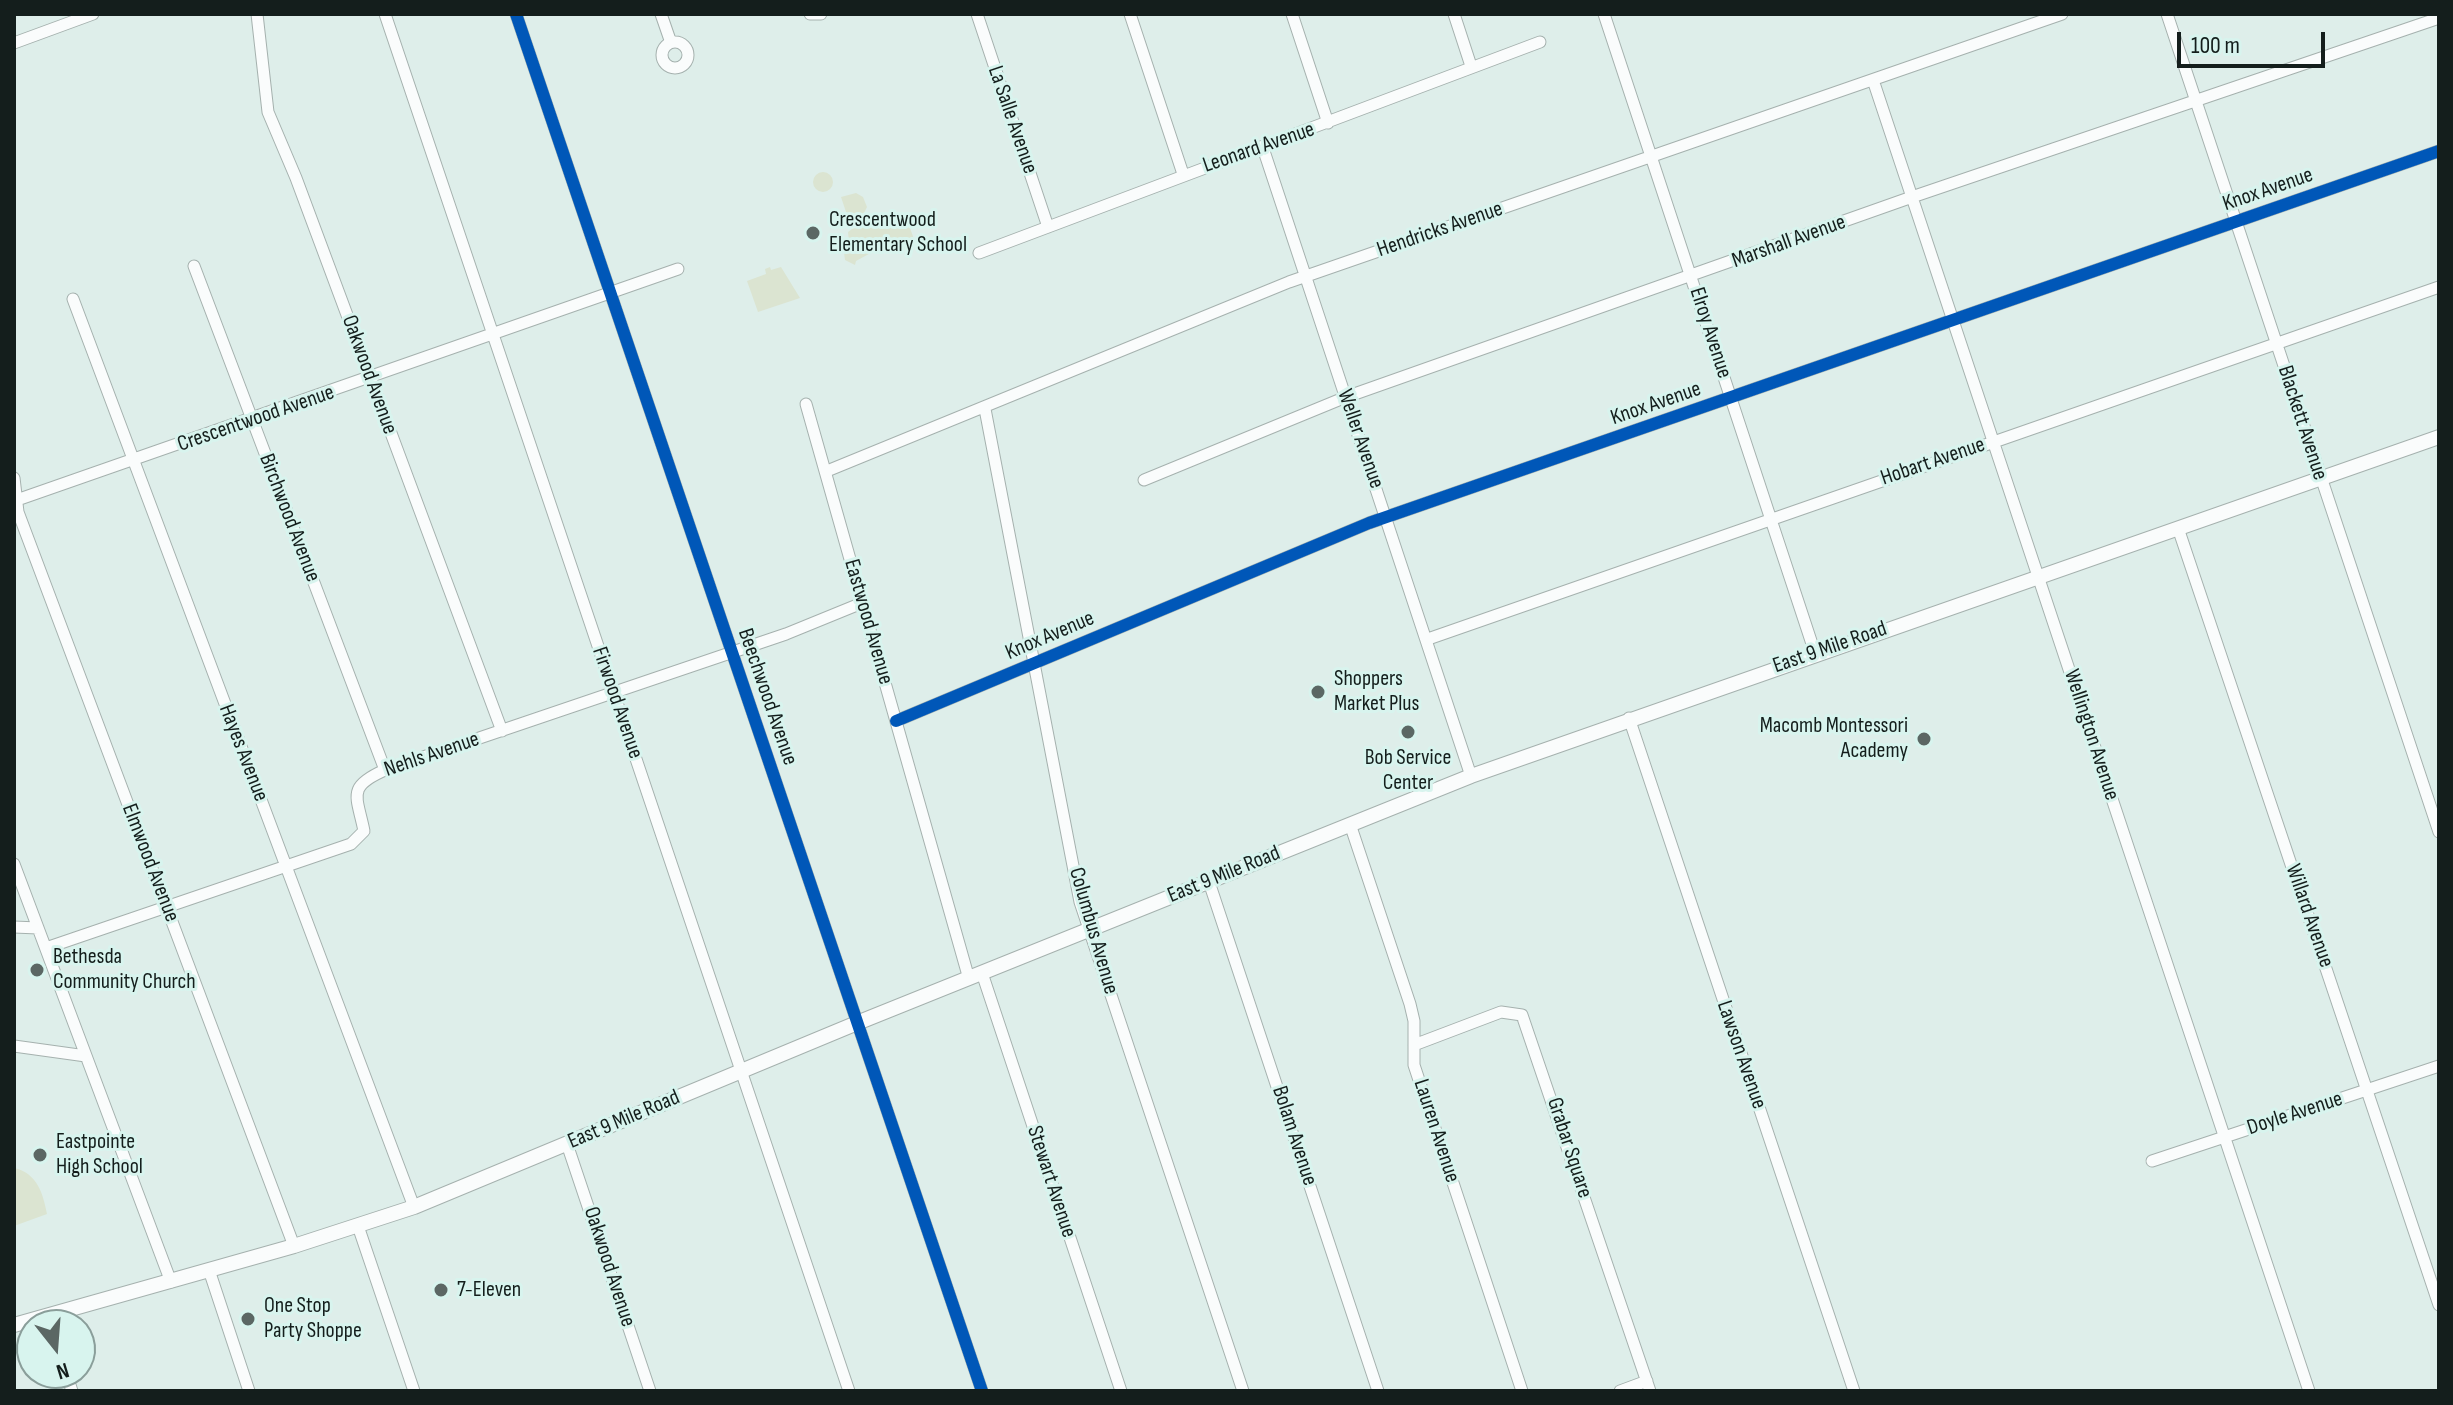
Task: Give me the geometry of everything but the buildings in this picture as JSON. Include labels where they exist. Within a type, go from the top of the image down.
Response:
[{"type":"main road","name":"East 9 Mile Road","points":[[85,1309],[414,1207],[857,1023],[1471,776],[1629,718],[2439,437]]},
{"type":"street","points":[[14,43],[93,14]]},
{"type":"street","name":"Oakwood Avenue","points":[[257,14],[268,112],[502,731]]},
{"type":"street","name":"Firwood Avenue","points":[[385,14],[849,1391]]},
{"type":"street","name":"Beechwood Avenue","points":[[516,14],[982,1391]]},
{"type":"street","points":[[661,14],[670,40]]},
{"type":"street","points":[[810,14],[821,14]]},
{"type":"street","name":"La Salle Avenue","points":[[977,14],[1048,227]]},
{"type":"street","points":[[1130,14],[1183,174]]},
{"type":"street","points":[[1292,14],[1328,123]]},
{"type":"street","points":[[1454,14],[1471,66]]},
{"type":"street","name":"Elroy Avenue","points":[[1604,14],[1815,653]]},
{"type":"street","name":"Hendricks Avenue","points":[[827,471],[1306,277],[2062,14]]},
{"type":"street","name":"Blackett Avenue","points":[[2167,14],[2439,832]]},
{"type":"street","name":"Marshall Avenue","points":[[1144,480],[1346,397],[1912,197],[2439,18]]},
{"type":"street","name":"Leonard Avenue","points":[[979,253],[1183,174],[1263,148],[1398,92],[1540,42]]},
{"type":"street","name":"Wellington Avenue","points":[[1873,80],[2309,1391]]},
{"type":"street","name":"Weller Avenue","points":[[1263,148],[1471,776]]},
{"type":"street","name":"Knox Avenue","points":[[896,721],[1386,518],[2439,151]]},
{"type":"street","name":"Birchwood Avenue","points":[[194,266],[385,770]]},
{"type":"street","name":"Crescentwood Avenue","points":[[16,501],[370,380],[678,269]]},
{"type":"street","name":"Hobart Avenue","points":[[1428,639],[2439,287]]},
{"type":"street","name":"Hayes Avenue","points":[[73,299],[414,1207]]},
{"type":"street","name":"Eastwood Avenue","points":[[806,404],[896,721],[975,976]]},
{"type":"street","name":"Columbus Avenue","points":[[985,409],[1077,887],[1243,1391]]},
{"type":"street","name":"Elmwood Avenue","points":[[14,478],[18,512],[294,1246]]},
{"type":"street","name":"Willard Avenue","points":[[2178,528],[2439,1305]]},
{"type":"street","name":"Nehls Avenue","points":[[46,948],[286,868],[357,841],[364,831],[355,798],[357,789],[367,778],[385,770],[786,634],[862,603]]},
{"type":"street","name":"Lawson Avenue","points":[[1629,718],[1854,1391]]},
{"type":"street","name":"Lauren Avenue","points":[[1350,824],[1410,1004],[1417,1074],[1522,1391]]},
{"type":"street","points":[[14,864],[171,1282]]},
{"type":"street","name":"Bolam Avenue","points":[[1209,882],[1378,1391]]},
{"type":"street","points":[[14,927],[38,928]]},
{"type":"street","name":"Stewart Avenue","points":[[975,976],[1121,1391]]},
{"type":"street","name":"Grabar Square","points":[[1414,1045],[1506,1011],[1517,1012],[1525,1020],[1649,1386]]},
{"type":"street","points":[[14,1046],[86,1056]]},
{"type":"street","name":"Doyle Avenue","points":[[2152,1161],[2439,1066]]},
{"type":"street","name":"Oakwood Avenue","points":[[567,1144],[650,1391]]},
{"type":"street","points":[[358,1226],[414,1391]]},
{"type":"street","points":[[209,1270],[249,1391]]},
{"type":"street","points":[[1620,1391],[1649,1386]]},
{"type":"green space","points":[[823,172],[830,175],[833,182],[830,189],[823,192],[816,189],[813,182],[816,175]]},
{"type":"green space","points":[[856,193],[863,197],[867,207],[862,217],[849,221],[841,197]]},
{"type":"green space","points":[[905,214],[915,242],[895,254],[889,243],[856,261],[855,265],[845,260],[843,245],[849,242],[848,232]]},
{"type":"green space","points":[[770,267],[771,270],[781,267],[800,298],[758,312],[747,281],[766,274],[765,269]]},
{"type":"green space","points":[[14,1168],[33,1179],[41,1192],[47,1214],[14,1226]]},
{"type":"cycle path","points":[[516,14],[982,1391]]},
{"type":"cycle path","points":[[896,721],[1369,523],[2439,151]]},
{"type":"place","name":"Crescentwood Elementary School","points":[[813,233]]},
{"type":"place","name":"Shoppers Market Plus","points":[[1318,692]]},
{"type":"place","name":"Bob Service Center","points":[[1408,732]]},
{"type":"place","name":"Macomb Montessori Academy","points":[[1924,739]]},
{"type":"place","name":"Bethesda Community Church","points":[[37,970]]},
{"type":"place","name":"Eastpointe High School","points":[[40,1155]]},
{"type":"place","name":"7-Eleven","points":[[441,1290]]},
{"type":"place","name":"One Stop Party Shoppe","points":[[248,1319]]}]
